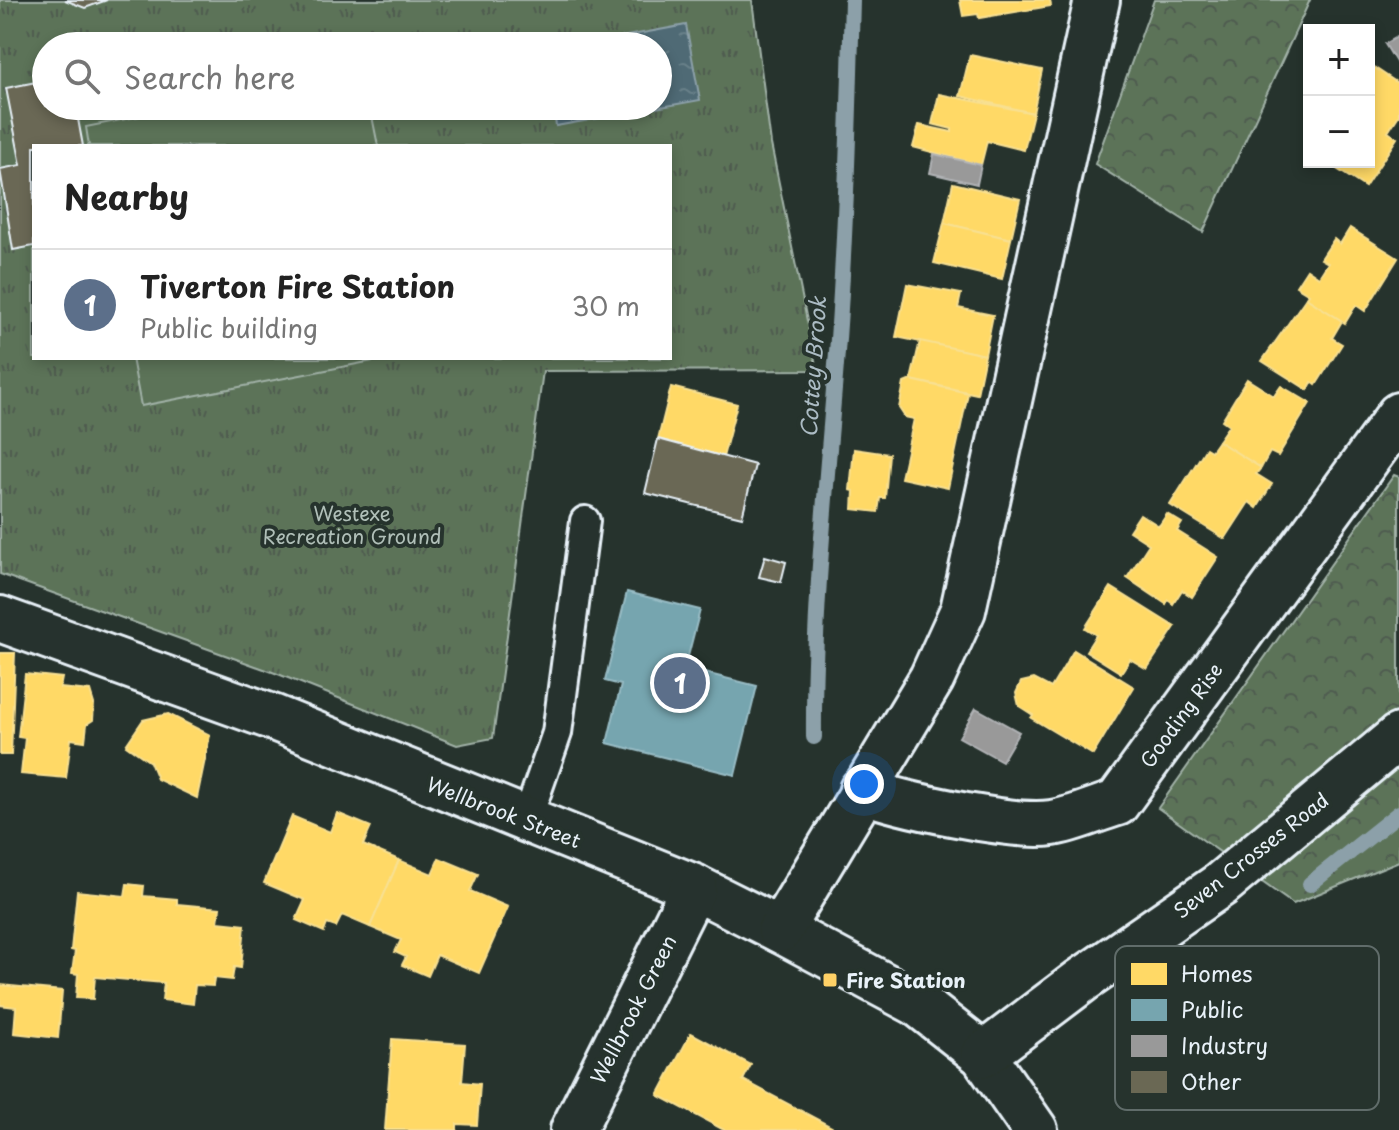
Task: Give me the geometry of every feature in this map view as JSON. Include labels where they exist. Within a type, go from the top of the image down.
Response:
[{"type":"street","points":[[780,930],[932,678],[963,610],[1097,0]]},
{"type":"street","name":"Gooding Rise","points":[[862,790],[883,798],[954,812],[1050,824],[1117,803],[1399,415]]},
{"type":"street","name":"Wellbrook Street","points":[[0,619],[244,706],[448,791],[527,819],[694,887],[917,1003],[983,1055],[1035,1130]]},
{"type":"street","name":"Seven Crosses Road","points":[[1132,946],[1220,885],[1399,736]]},
{"type":"street","name":"Wellbrook Green","points":[[573,1130],[694,887]]},
{"type":"street","name":"Seven Crosses Road","points":[[983,1055],[1115,958]]},
{"type":"lane","points":[[527,819],[557,733],[585,521]]},
{"type":"green space","name":"Westexe Recreation Ground","points":[[0,0],[752,0],[771,144],[817,370],[543,371],[493,738],[457,745],[278,674],[0,574]]},
{"type":"green space","points":[[1154,0],[1310,0],[1203,232],[1095,164]]},
{"type":"green space","points":[[121,120],[373,120],[378,144],[89,144],[86,127]]},
{"type":"green space","points":[[132,360],[378,360],[141,406]]},
{"type":"green space","points":[[1394,475],[1399,477],[1399,861],[1293,904],[1158,808]]},
{"type":"water","points":[[686,25],[700,100],[672,105],[672,32],[648,32]]},
{"type":"water","points":[[555,120],[589,120],[556,126]]},
{"type":"building: Homes","points":[[960,0],[1050,0],[1051,6],[979,18],[978,14],[963,16]]},
{"type":"building: Homes","points":[[970,55],[1042,70],[1033,113],[960,96]]},
{"type":"building: Homes","points":[[1375,68],[1399,84],[1399,115],[1388,132],[1397,138],[1365,187],[1335,168],[1375,168]]},
{"type":"building: Homes","points":[[939,94],[1033,113],[1024,150],[987,141],[981,165],[913,147],[919,125],[952,132],[952,129],[932,124]]},
{"type":"building: Homes","points":[[953,183],[1020,199],[1011,239],[944,223]]},
{"type":"building: Homes","points":[[944,223],[1011,239],[1002,279],[934,263]]},
{"type":"building: Homes","points":[[1350,228],[1398,258],[1365,311],[1356,305],[1345,323],[1306,298],[1309,294],[1296,286],[1307,269],[1319,277],[1328,263],[1321,259],[1334,239],[1340,244]]},
{"type":"building: Homes","points":[[907,284],[961,294],[958,308],[993,315],[985,355],[896,337]]},
{"type":"building: Homes","points":[[1306,298],[1342,321],[1332,338],[1342,344],[1316,385],[1312,382],[1308,390],[1262,361]]},
{"type":"building: Homes","points":[[920,341],[985,355],[977,394],[911,380]]},
{"type":"building: Homes","points":[[1247,379],[1274,396],[1281,386],[1310,403],[1278,456],[1270,452],[1261,468],[1218,441],[1229,425],[1222,420]]},
{"type":"building: Homes","points":[[911,380],[968,393],[948,488],[901,478],[914,419],[905,417],[899,408],[904,383]]},
{"type":"building: Homes","points":[[671,387],[737,404],[723,457],[658,439]]},
{"type":"building: Homes","points":[[1218,441],[1261,468],[1256,474],[1272,484],[1257,508],[1249,502],[1225,539],[1170,505],[1206,448],[1211,451]]},
{"type":"building: Homes","points":[[854,449],[889,454],[885,498],[880,498],[878,512],[853,509],[854,491],[850,490]]},
{"type":"building: Homes","points":[[1140,514],[1159,526],[1167,514],[1182,523],[1177,531],[1218,557],[1192,597],[1182,590],[1173,604],[1168,600],[1166,604],[1127,578],[1149,544],[1129,531]]},
{"type":"building: Homes","points":[[1111,587],[1175,627],[1147,669],[1130,659],[1121,673],[1086,651],[1096,635],[1085,628]]},
{"type":"building: Homes","points":[[1074,650],[1134,687],[1093,755],[1031,718],[1033,715],[1019,706],[1016,693],[1021,682],[1034,679],[1051,688]]},
{"type":"building: Homes","points":[[0,653],[15,653],[11,755],[0,755]]},
{"type":"building: Homes","points":[[25,674],[62,678],[60,688],[90,691],[94,704],[93,720],[87,724],[85,741],[71,739],[66,778],[21,774],[25,738],[18,737]]},
{"type":"building: Homes","points":[[168,714],[210,735],[197,798],[157,779],[150,762],[126,745],[143,720]]},
{"type":"building: Homes","points":[[337,813],[371,827],[363,845],[399,860],[370,927],[342,915],[336,927],[327,924],[324,932],[296,920],[305,900],[264,883],[292,816],[330,832]]},
{"type":"building: Homes","points":[[439,858],[478,874],[470,891],[508,907],[479,973],[437,955],[428,976],[402,965],[406,957],[395,952],[401,940],[370,927],[399,860],[432,874]]},
{"type":"building: Homes","points":[[127,884],[144,886],[143,896],[177,899],[177,904],[220,908],[218,922],[245,925],[241,968],[234,967],[232,980],[214,978],[213,986],[195,985],[193,1004],[162,1000],[164,983],[95,977],[93,999],[76,998],[78,974],[72,973],[75,951],[71,950],[77,891],[125,896]]},
{"type":"building: Homes","points":[[0,985],[62,991],[58,1038],[14,1033],[16,1007],[0,1005]]},
{"type":"building: Homes","points":[[691,1033],[751,1065],[743,1080],[837,1130],[724,1130],[658,1095]]},
{"type":"building: Homes","points":[[392,1039],[465,1044],[462,1082],[480,1084],[477,1125],[457,1124],[457,1130],[385,1130]]},
{"type":"building: Public","points":[[627,592],[700,610],[685,668],[757,686],[735,775],[607,743],[621,685],[605,681]]},
{"type":"building: Industry","points":[[1399,36],[1399,67],[1385,44]]},
{"type":"building: Industry","points":[[934,154],[981,165],[977,184],[930,173]]},
{"type":"building: Industry","points":[[976,708],[1019,732],[1002,761],[959,737]]},
{"type":"building: Other","points":[[65,0],[107,0],[85,8]]},
{"type":"building: Other","points":[[32,83],[32,120],[78,120],[83,144],[32,144],[32,246],[13,250],[0,169],[21,165],[6,88]]},
{"type":"building: Other","points":[[658,439],[755,465],[742,517],[645,493]]},
{"type":"building: Other","points":[[765,556],[786,562],[781,582],[759,577]]},
{"type":"waterway","name":"Cottey Brook","points":[[814,737],[819,588],[843,254],[852,0]]},
{"type":"waterway","name":"Cottey Brook","points":[[1310,884],[1399,813]]},
{"type":"place","name":"Tiverton Fire Station","points":[[680,683]]},
{"type":"place","name":"Fire Station","points":[[830,980]]}]
